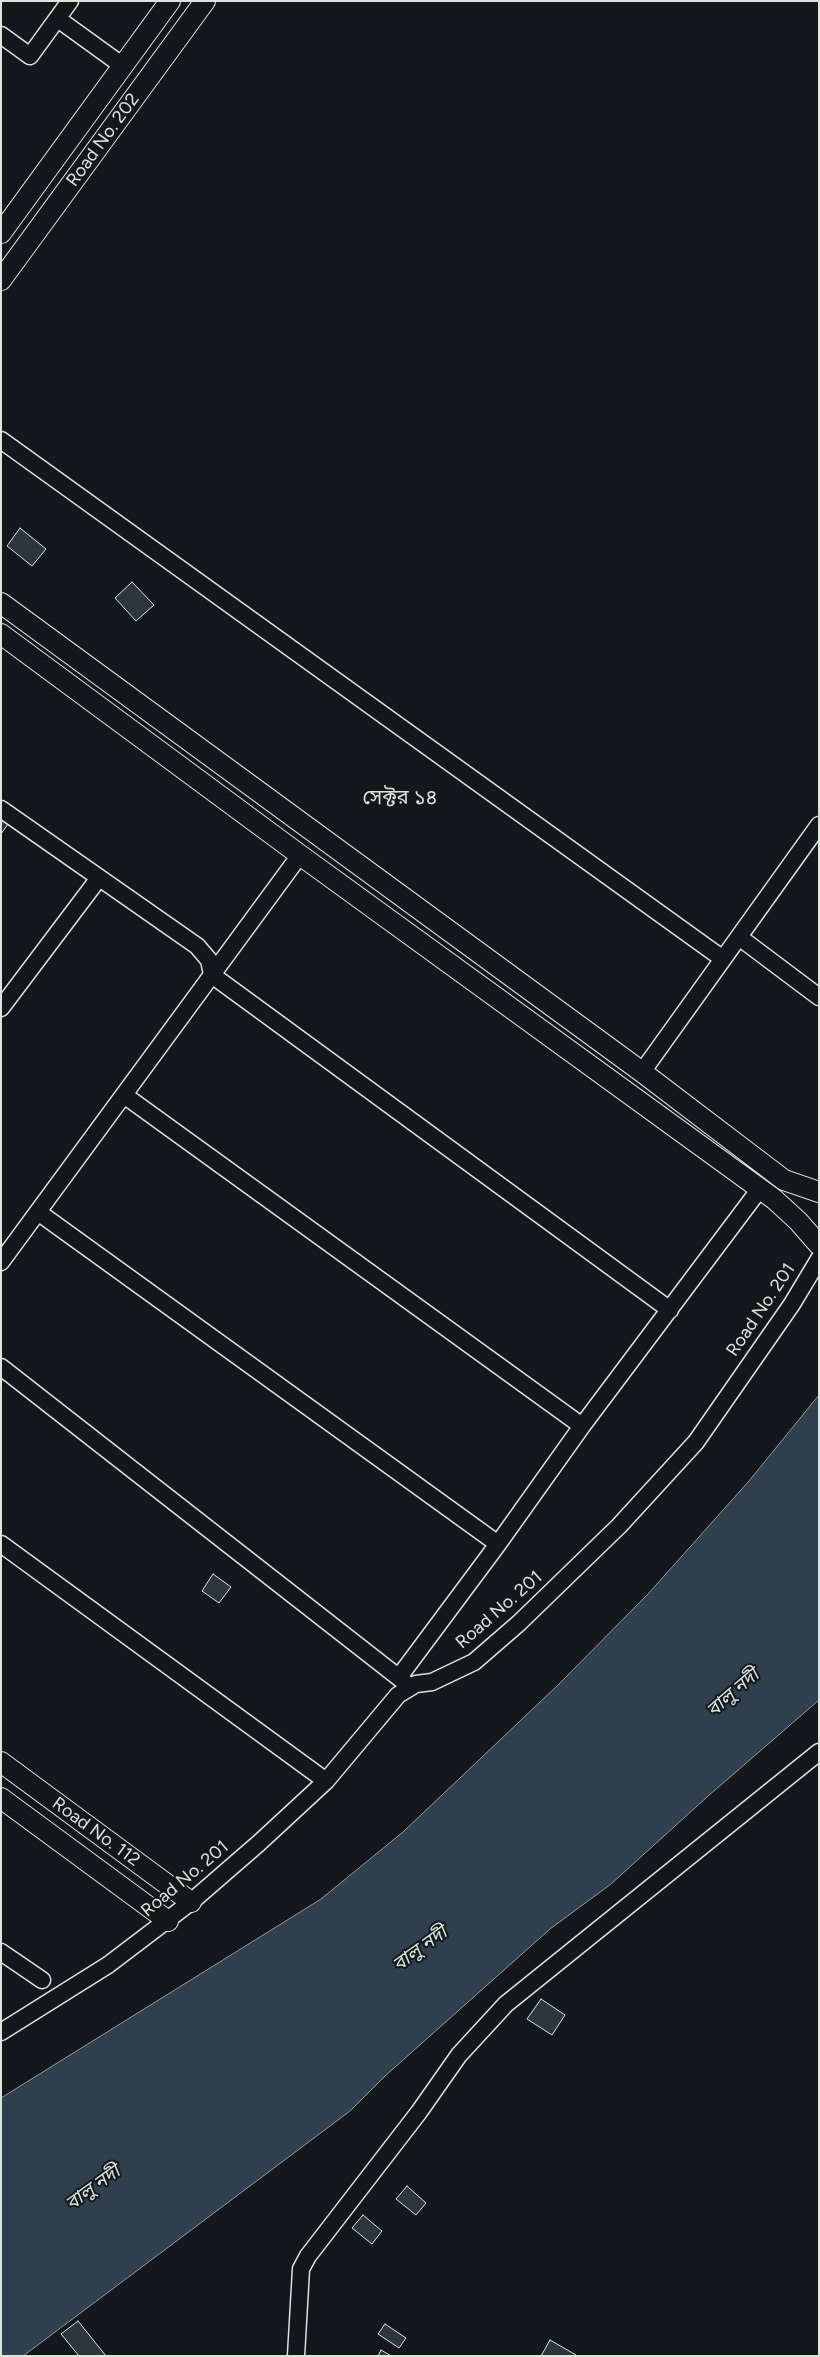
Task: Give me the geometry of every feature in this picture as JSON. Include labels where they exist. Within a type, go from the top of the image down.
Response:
[{"type":"street","points":[[1,35],[30,56],[70,1]]},
{"type":"street","name":"Road No. 202","points":[[1,233],[170,1]]},
{"type":"street","name":"Road No. 202","points":[[1,280],[206,1]]},
{"type":"street","points":[[58,19],[123,66]]},
{"type":"street","points":[[1,440],[723,959]]},
{"type":"street","points":[[1,603],[642,1072],[784,1180],[819,1192]]},
{"type":"street","points":[[1,634],[300,855],[774,1200],[798,1221],[819,1245]]},
{"type":"street","points":[[1,809],[197,946],[209,960],[212,975],[670,1310]]},
{"type":"street","points":[[642,1072],[819,825]]},
{"type":"street","points":[[1,1262],[300,855]]},
{"type":"street","points":[[1,1008],[99,878]]},
{"type":"street","points":[[738,937],[819,997]]},
{"type":"street","points":[[124,1094],[582,1426]]},
{"type":"street","points":[[1,1367],[405,1682],[498,1544],[582,1426],[759,1190]]},
{"type":"street","points":[[38,1212],[498,1544]]},
{"type":"street","name":"Road No. 201","points":[[1,2032],[108,1965],[168,1921],[260,1843],[326,1781],[398,1695],[405,1682],[432,1682],[474,1662],[518,1624],[618,1526],[696,1442],[792,1304],[819,1258]]},
{"type":"street","points":[[1,1544],[326,1781]]},
{"type":"street","points":[[296,2356],[301,2269],[308,2256],[419,2112],[459,2055],[506,2004],[819,1752]]},
{"type":"street","name":"Road No. 112","points":[[1,1762],[191,1902]]},
{"type":"street","name":"Road No. 112","points":[[1,1798],[168,1921]]},
{"type":"street","points":[[1,1952],[42,1980]]},
{"type":"water","name":"বালু নদী","points":[[819,1395],[819,1700],[707,1797],[611,1884],[550,1929],[385,2076],[350,2111],[23,2356],[1,2356],[1,2098],[321,1899],[403,1832],[558,1685],[648,1594],[749,1481]]},
{"type":"building","points":[[20,528],[46,549],[32,566],[7,546]]},
{"type":"building","points":[[132,582],[154,605],[136,621],[115,598]]},
{"type":"building","points":[[1,820],[8,824],[1,834]]},
{"type":"building","points":[[213,1574],[231,1587],[219,1603],[202,1591]]},
{"type":"building","points":[[541,1999],[565,2015],[552,2035],[527,2019]]},
{"type":"building","points":[[407,2186],[426,2203],[416,2215],[396,2199]]},
{"type":"building","points":[[363,2215],[382,2231],[372,2244],[352,2228]]},
{"type":"building","points":[[78,2321],[106,2356],[79,2356],[61,2334]]},
{"type":"building","points":[[385,2324],[406,2338],[399,2348],[378,2334]]},
{"type":"building","points":[[550,2340],[576,2355],[576,2356],[541,2356]]},
{"type":"building","points":[[381,2350],[391,2356],[378,2356]]},
{"type":"district","name":"সেক্টর ১৪","points":[[400,798]]}]
